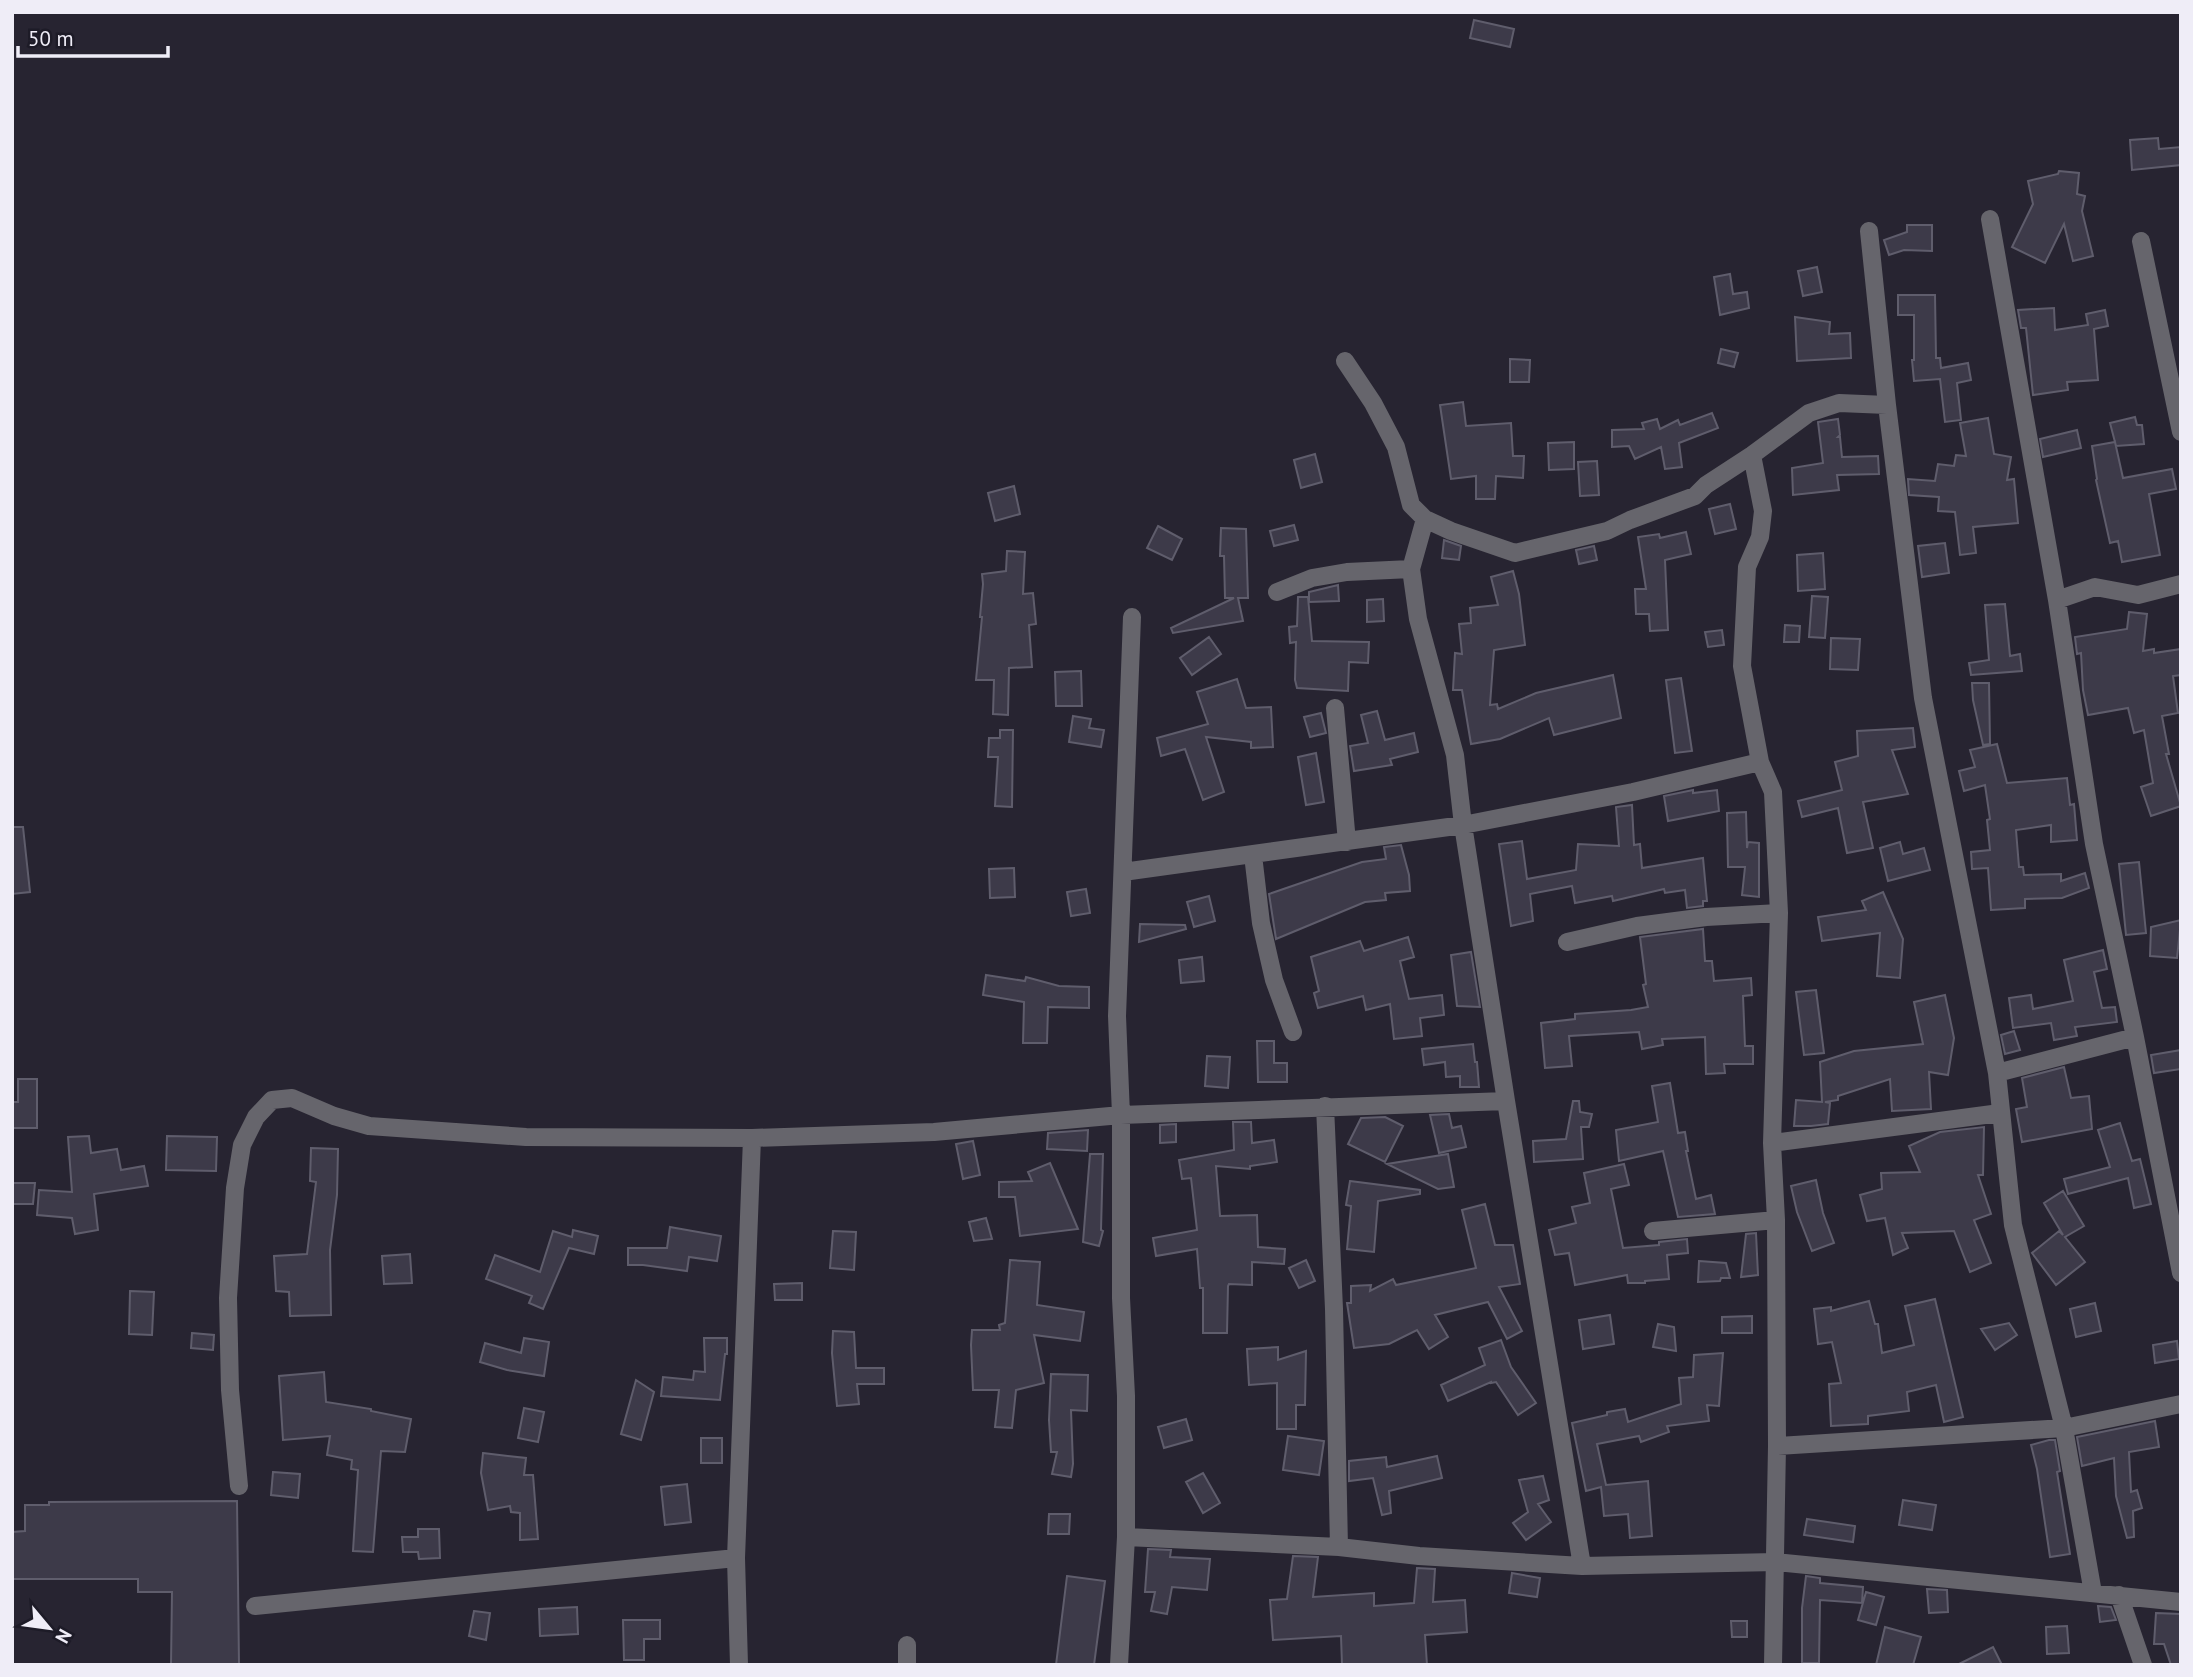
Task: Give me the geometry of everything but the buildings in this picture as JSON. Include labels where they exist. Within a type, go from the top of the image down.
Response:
[{"type":"street","points":[[1990,219],[2057,600],[2094,844],[2181,1273]]},
{"type":"street","points":[[1870,231],[1887,405],[1923,698],[1997,1073],[2013,1225],[2064,1428],[2093,1593]]},
{"type":"street","points":[[2141,241],[2181,432]]},
{"type":"street","points":[[1345,361],[1373,403],[1395,447],[1411,505],[1425,519],[1451,531],[1515,553],[1607,531],[1695,496],[1706,485],[1809,413],[1839,403],[1887,405]]},
{"type":"street","points":[[1752,455],[1763,511],[1760,537],[1747,567],[1742,666],[1760,762],[1773,792],[1779,912],[1772,1143],[1776,1220],[1777,1446],[1773,1665]]},
{"type":"street","points":[[1425,519],[1411,569],[1418,619],[1455,755],[1463,825],[1506,1101],[1582,1566]]},
{"type":"street","points":[[1277,592],[1312,578],[1347,572],[1411,569]]},
{"type":"street","points":[[2057,600],[2095,587],[2138,595],[2181,584]]},
{"type":"street","points":[[1119,1665],[1126,1537],[1126,1396],[1121,1298],[1121,1115],[1117,1016],[1132,617]]},
{"type":"street","points":[[1335,708],[1348,842]]},
{"type":"street","points":[[1123,872],[1463,825],[1633,792],[1760,762]]},
{"type":"street","points":[[1253,855],[1261,923],[1274,980],[1293,1032]]},
{"type":"street","points":[[1567,942],[1637,926],[1706,917],[1779,912]]},
{"type":"street","points":[[1997,1073],[2135,1037]]},
{"type":"street","points":[[239,1486],[230,1390],[228,1298],[235,1188],[242,1145],[256,1117],[272,1100],[292,1098],[334,1116],[369,1126],[526,1136],[752,1138],[934,1132],[1121,1115],[1506,1101]]},
{"type":"street","points":[[1325,1106],[1334,1308],[1339,1547]]},
{"type":"street","points":[[1772,1143],[2000,1113]]},
{"type":"street","points":[[739,1665],[736,1558],[752,1138]]},
{"type":"street","points":[[1653,1231],[1776,1220]]},
{"type":"street","points":[[1777,1446],[2064,1428],[2181,1404]]},
{"type":"street","points":[[1126,1537],[1339,1547],[1419,1556],[1582,1566],[1776,1562],[2181,1602]]},
{"type":"street","points":[[255,1606],[736,1558]]},
{"type":"street","points":[[2119,1595],[2143,1665]]},
{"type":"street","points":[[907,1645],[907,1665]]}]
